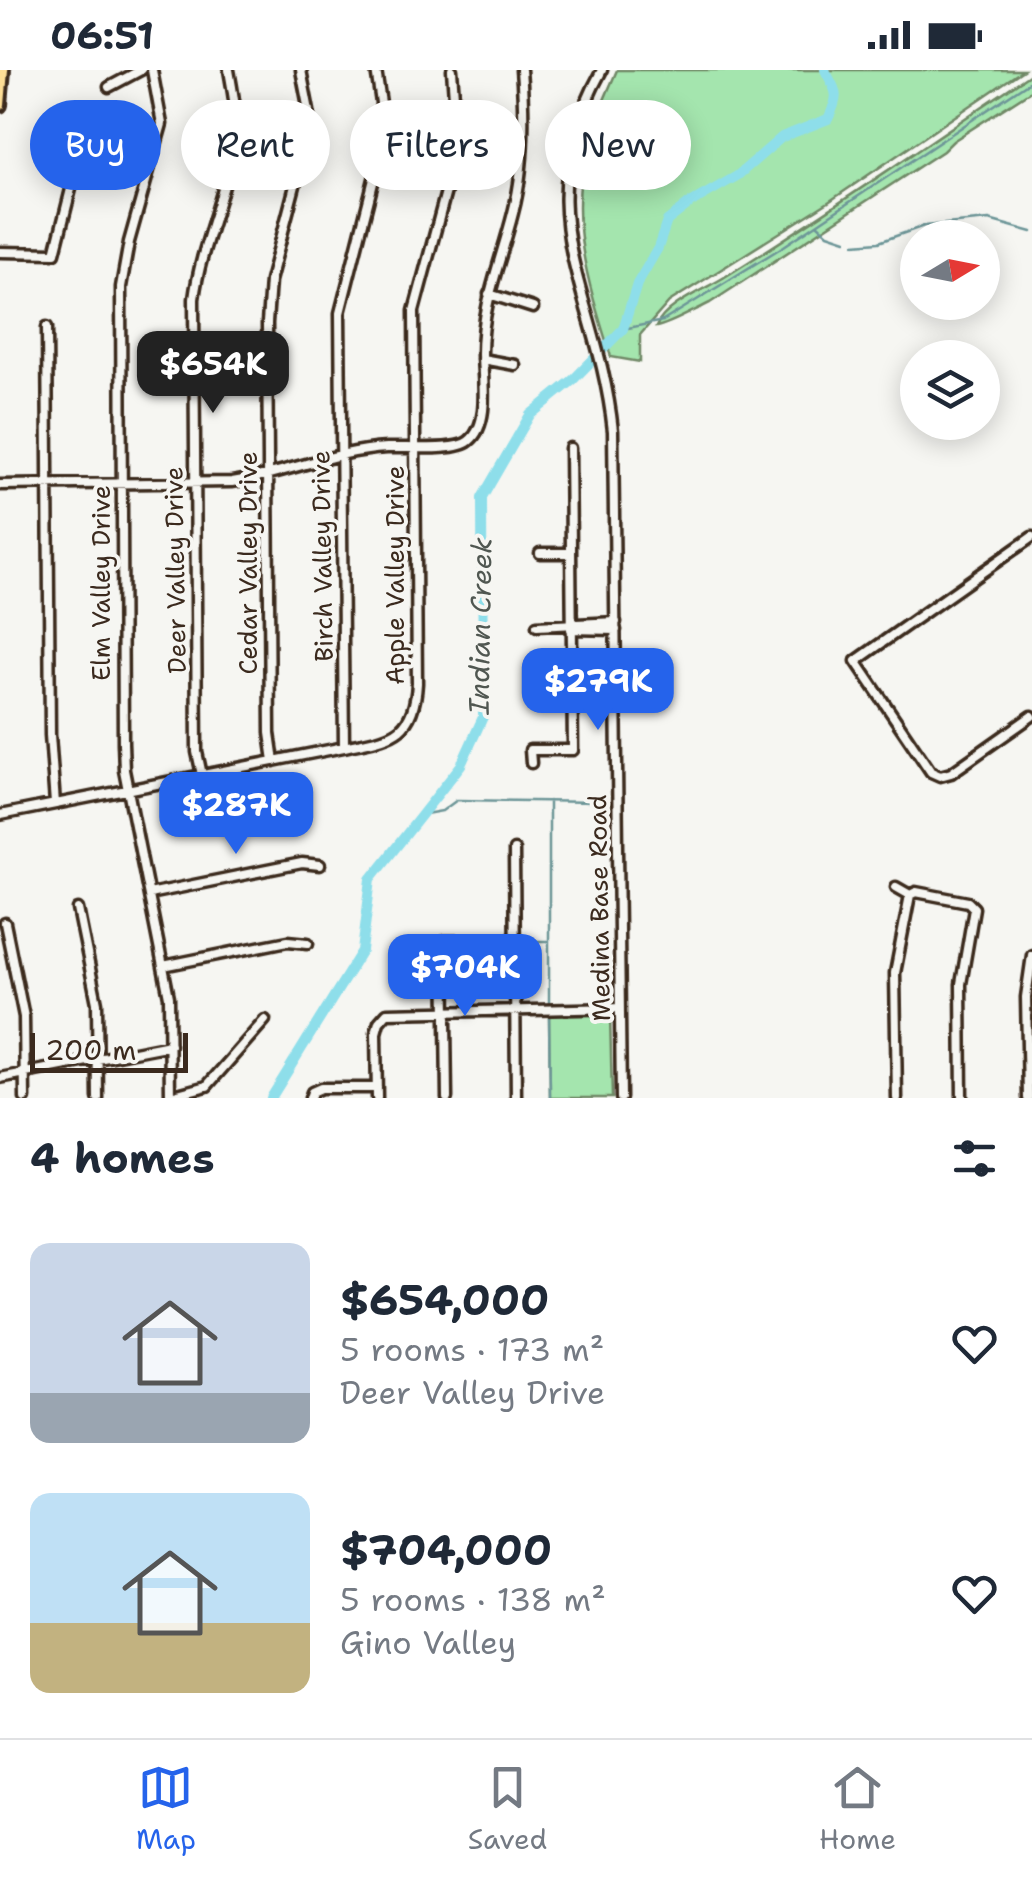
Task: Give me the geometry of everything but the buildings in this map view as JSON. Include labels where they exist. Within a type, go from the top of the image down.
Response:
[{"type":"main road","points":[[0,105],[3,70]]},
{"type":"street","points":[[109,88],[142,70]]},
{"type":"street","name":"Elm Valley Drive","points":[[152,70],[162,124],[129,242],[121,286],[122,743],[170,1008],[170,1097]]},
{"type":"street","name":"Deer Valley Drive","points":[[202,775],[197,752],[194,299],[199,265],[234,142],[236,105],[229,70]]},
{"type":"street","name":"Cedar Valley Drive","points":[[274,760],[270,733],[268,294],[308,136],[301,70]]},
{"type":"street","name":"Birch Valley Drive","points":[[344,747],[340,313],[378,167],[382,103],[376,70]]},
{"type":"street","name":"Apple Valley Drive","points":[[0,815],[344,747],[398,734],[407,720],[416,696],[414,312],[452,169],[452,70]]},
{"type":"street","points":[[0,484],[194,483],[267,476],[341,455],[462,445],[474,436],[481,422],[482,322],[514,212],[520,172],[524,122],[521,70]]},
{"type":"street","name":"Medina Base Road","points":[[602,70],[576,128],[564,193],[569,254],[602,364],[613,431],[621,1098]]},
{"type":"street","points":[[0,252],[55,252],[71,190]]},
{"type":"street","points":[[489,294],[534,308]]},
{"type":"street","points":[[47,327],[50,735],[55,804]]},
{"type":"street","points":[[482,359],[516,365]]},
{"type":"street","points":[[531,763],[530,750],[574,750],[570,448]]},
{"type":"street","points":[[1032,537],[856,661],[932,772],[940,776],[951,773],[1032,716]]},
{"type":"street","points":[[540,553],[571,553]]},
{"type":"street","points":[[537,626],[616,626]]},
{"type":"street","points":[[534,690],[573,690]]},
{"type":"street","points":[[514,850],[516,1098]]},
{"type":"street","points":[[149,894],[302,863],[320,865]]},
{"type":"street","points":[[896,887],[910,895]]},
{"type":"street","points":[[910,895],[916,892],[968,902],[974,908],[960,984],[962,1098]]},
{"type":"street","points":[[897,1098],[895,970],[910,895]]},
{"type":"street","points":[[78,909],[97,1003],[98,1098]]},
{"type":"street","points":[[5,924],[24,1017],[25,1098]]},
{"type":"street","points":[[164,966],[288,940],[308,942]]},
{"type":"street","points":[[446,1098],[445,941],[515,941]]},
{"type":"street","points":[[1028,1098],[1026,996],[1032,955]]},
{"type":"street","points":[[311,1095],[321,1088],[377,1093],[376,1032],[383,1016],[396,1010],[620,1008]]},
{"type":"street","points":[[170,1097],[206,1086],[265,1020]]},
{"type":"street","points":[[0,1078],[170,1044]]},
{"type":"green space","points":[[617,70],[1023,70],[827,203],[669,302],[640,335],[640,362],[611,357],[584,255],[580,190],[691,190],[691,100],[604,100]]},
{"type":"green space","points":[[1032,73],[1032,90],[943,151],[710,303],[656,327],[675,305],[801,228]]},
{"type":"green space","points":[[549,1015],[610,1015],[612,1098],[550,1098]]},
{"type":"waterway","name":"Indian Creek","points":[[271,1098],[362,951],[371,879],[461,765],[483,717],[482,498],[530,415],[573,380],[623,329],[637,284],[658,248],[667,221],[737,176],[782,137],[828,119],[836,93],[825,70]]},
{"type":"waterway","points":[[623,329],[663,321],[784,246],[1032,80]]},
{"type":"waterway","points":[[855,244],[879,242],[924,226],[989,220],[1032,232]]},
{"type":"waterway","points":[[817,224],[828,234],[846,240]]},
{"type":"waterway","points":[[420,815],[442,811],[457,800],[598,802]]},
{"type":"waterway","points":[[549,801],[549,1002]]},
{"type":"waterway","points":[[519,941],[547,941]]},
{"type":"waterway","points":[[549,1015],[550,1098]]}]
